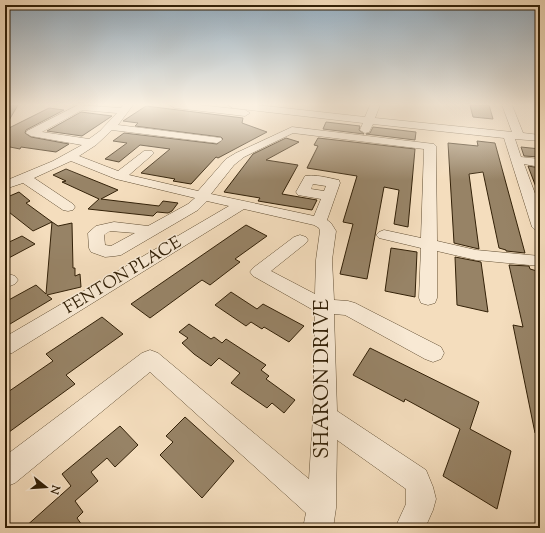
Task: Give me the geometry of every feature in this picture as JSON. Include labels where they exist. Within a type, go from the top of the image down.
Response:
[{"type":"street","points":[[37,130],[31,133],[92,143]]},
{"type":"street","points":[[5,185],[25,178],[71,157],[92,143],[107,130]]},
{"type":"street","points":[[140,130],[217,140]]},
{"type":"street","points":[[149,231],[200,202],[206,189],[230,162],[285,132],[292,130],[304,130],[430,146],[428,298]]},
{"type":"street","points":[[363,138],[367,130]]},
{"type":"street","points":[[499,130],[514,132]]},
{"type":"street","points":[[499,130],[540,138]]},
{"type":"street","points":[[514,132],[516,160],[536,203],[540,227]]},
{"type":"street","points":[[120,176],[148,153]]},
{"type":"street","points":[[71,157],[120,176],[324,226]]},
{"type":"street","points":[[516,160],[540,163]]},
{"type":"street","points":[[25,178],[68,207]]},
{"type":"street","name":"SHARON DRIVE","points":[[320,518],[325,417],[323,307],[324,226],[329,196]]},
{"type":"street","name":"FENTON PLACE","points":[[5,347],[241,205]]},
{"type":"street","points":[[384,235],[497,258],[540,261]]},
{"type":"street","points":[[300,240],[259,272],[323,307],[348,308],[433,353]]},
{"type":"street","points":[[5,472],[150,359],[320,518]]},
{"type":"street","points":[[325,417],[416,480],[422,491],[422,502],[410,528]]},
{"type":"building","points":[[5,130],[26,130],[25,133],[31,137],[69,144],[56,152],[21,147],[20,149],[5,146]]},
{"type":"building","points":[[49,130],[91,130],[82,136],[47,131]]},
{"type":"building","points":[[165,130],[261,130],[267,132],[218,158],[216,157],[191,184],[173,181],[175,179],[141,173],[170,149],[140,145],[119,162],[105,159],[127,143],[113,141],[124,133],[217,144],[223,139],[221,137]]},
{"type":"building","points":[[330,130],[359,130],[364,134]]},
{"type":"building","points":[[372,130],[398,130],[416,132],[415,140],[366,134],[370,133]]},
{"type":"building","points":[[286,138],[299,142],[266,160],[298,165],[282,194],[317,200],[312,210],[258,201],[260,198],[224,192],[253,154]]},
{"type":"building","points":[[318,138],[415,149],[408,227],[394,224],[399,190],[384,187],[367,279],[340,274],[353,224],[343,222],[357,176],[307,168],[318,146],[314,145]]},
{"type":"building","points":[[477,141],[495,143],[525,253],[506,251],[499,248],[483,172],[469,174],[479,249],[454,243],[448,143],[478,146]]},
{"type":"building","points":[[521,147],[540,149],[540,157],[524,156]]},
{"type":"building","points":[[528,166],[540,168],[540,195],[539,195]]},
{"type":"building","points":[[66,169],[118,190],[101,199],[159,206],[163,201],[178,203],[172,211],[168,213],[157,212],[153,216],[88,209],[99,199],[62,182],[66,181],[53,175]]},
{"type":"building","points":[[19,192],[30,201],[26,203],[52,222],[33,231],[5,209],[5,198]]},
{"type":"building","points":[[52,222],[58,226],[72,223],[73,268],[75,268],[75,276],[80,274],[81,287],[47,295],[52,299],[5,327],[5,302],[36,285],[46,294]]},
{"type":"building","points":[[246,225],[267,236],[235,259],[240,262],[210,285],[202,280],[150,318],[131,304]]},
{"type":"building","points":[[22,236],[35,244],[5,260],[5,244]]},
{"type":"building","points":[[391,248],[417,252],[415,297],[385,291]]},
{"type":"building","points":[[455,257],[481,262],[488,312],[457,305]]},
{"type":"building","points":[[509,265],[529,266],[530,269],[537,271],[540,279],[540,432],[535,433],[513,325],[523,327]]},
{"type":"building","points":[[231,292],[257,309],[263,304],[304,326],[289,342],[264,327],[262,329],[251,322],[246,326],[215,305]]},
{"type":"building","points":[[102,317],[123,334],[66,375],[75,384],[5,435],[5,394],[53,361],[46,354]]},
{"type":"building","points":[[189,324],[211,339],[214,337],[222,343],[226,339],[266,365],[261,370],[269,376],[266,379],[295,400],[284,413],[272,403],[267,408],[231,383],[240,373],[219,358],[211,366],[182,343],[188,338],[179,332]]},
{"type":"building","points":[[370,348],[479,402],[470,429],[511,451],[497,509],[443,476],[460,429],[405,399],[404,402],[353,375]]},
{"type":"building","points":[[185,417],[234,461],[202,498],[160,455],[173,442],[166,436]]},
{"type":"building","points":[[120,426],[138,445],[115,467],[107,458],[91,472],[98,481],[75,501],[83,512],[77,518],[84,528],[24,528],[71,486],[62,474]]}]
